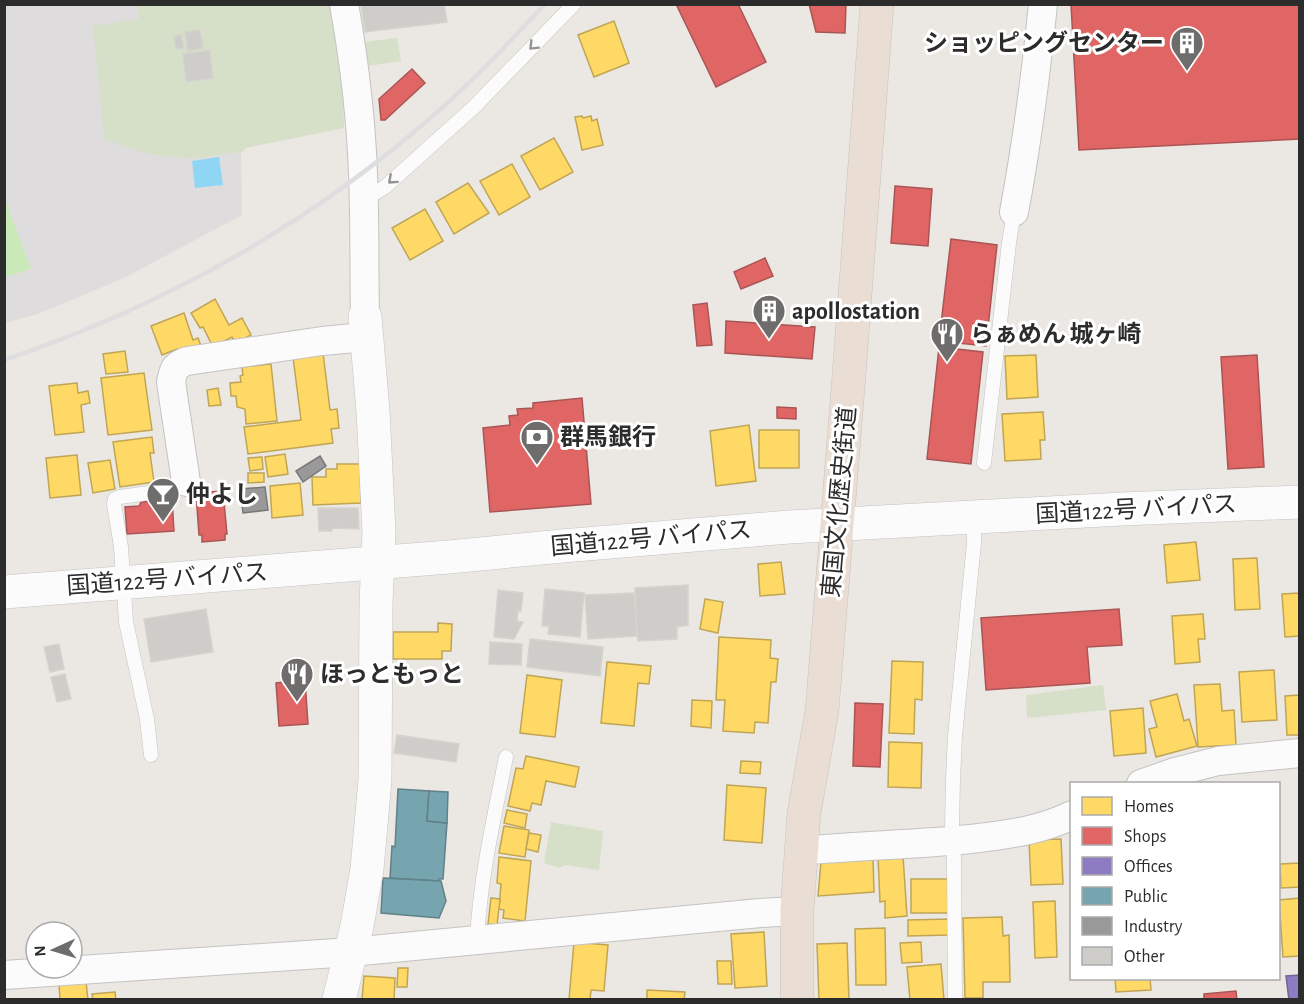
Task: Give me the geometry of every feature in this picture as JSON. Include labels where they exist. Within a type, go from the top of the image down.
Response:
[{"type":"highway","name":"東国文化歴史街道","points":[[797,999],[797,911],[804,813],[822,711],[877,4]]},
{"type":"street","points":[[339,999],[357,926],[367,870],[373,813],[379,532],[375,446],[365,327],[364,197],[358,107],[344,4]]},
{"type":"street","points":[[1014,212],[1022,172],[1043,4]]},
{"type":"street","points":[[186,482],[171,382],[173,369],[188,361],[322,341],[365,327]]},
{"type":"street","name":"国道122号 バイパス","points":[[4,592],[378,563],[705,533],[1122,509],[1299,502]]},
{"type":"street","points":[[1144,782],[1218,762],[1299,753]]},
{"type":"street","points":[[801,851],[953,841],[1020,833],[1044,827],[1070,815]]},
{"type":"street","points":[[4,975],[351,952],[760,912],[797,911]]},
{"type":"lane","points":[[364,197],[385,187],[474,107],[574,4]]},
{"type":"lane","points":[[984,463],[1014,212]]},
{"type":"lane","points":[[151,755],[147,719],[124,609],[121,547],[114,504],[115,499],[177,489],[186,482]]},
{"type":"lane","points":[[955,999],[953,780],[955,736],[973,555],[974,517]]},
{"type":"lane","points":[[477,940],[485,867],[506,757]]},
{"type":"shaded area","points":[[5,5],[137,5],[149,154],[188,159],[241,152],[242,215],[124,278],[38,314],[5,323]]},
{"type":"green space","points":[[137,5],[333,5],[343,87],[344,128],[245,148],[241,152],[188,159],[149,154],[104,139],[93,26],[139,19]]},
{"type":"green space","points":[[397,38],[401,61],[368,66],[365,42]]},
{"type":"green space","points":[[5,199],[31,269],[4,277]]},
{"type":"green space","points":[[1103,685],[1106,710],[1027,718],[1026,695]]},
{"type":"green space","points":[[551,822],[603,831],[599,870],[565,865],[559,868],[544,863]]},
{"type":"water","points":[[219,157],[223,185],[195,188],[192,161]]},
{"type":"building: Homes","points":[[614,21],[629,63],[594,77],[578,35]]},
{"type":"building: Homes","points":[[582,116],[583,118],[591,116],[592,121],[597,119],[603,145],[582,150],[575,117]]},
{"type":"building: Homes","points":[[554,138],[573,172],[540,190],[521,156]]},
{"type":"building: Homes","points":[[512,164],[530,197],[499,215],[480,181]]},
{"type":"building: Homes","points":[[468,183],[489,213],[454,234],[436,202]]},
{"type":"building: Homes","points":[[425,209],[443,241],[410,260],[392,228]]},
{"type":"building: Homes","points":[[215,299],[229,325],[242,318],[251,335],[236,343],[232,337],[213,347],[203,327],[200,328],[191,313]]},
{"type":"building: Homes","points":[[184,313],[193,340],[198,338],[201,346],[178,352],[177,349],[162,355],[151,326]]},
{"type":"building: Homes","points":[[125,351],[128,372],[106,374],[103,354]]},
{"type":"building: Homes","points":[[323,353],[330,410],[337,409],[339,428],[331,429],[333,443],[248,454],[244,427],[301,420],[293,357]]},
{"type":"building: Homes","points":[[1036,355],[1038,397],[1007,399],[1005,356]]},
{"type":"building: Homes","points":[[271,364],[277,421],[246,424],[245,409],[237,407],[236,396],[231,396],[230,383],[241,382],[242,367]]},
{"type":"building: Homes","points":[[144,373],[152,430],[108,435],[101,378]]},
{"type":"building: Homes","points":[[77,383],[78,393],[88,391],[90,403],[81,405],[84,432],[55,435],[49,386]]},
{"type":"building: Homes","points":[[218,388],[221,405],[209,406],[207,390]]},
{"type":"building: Homes","points":[[1043,412],[1045,440],[1040,440],[1041,459],[1005,461],[1002,414]]},
{"type":"building: Homes","points":[[749,425],[756,481],[716,486],[710,431]]},
{"type":"building: Homes","points":[[759,430],[799,430],[799,468],[759,468]]},
{"type":"building: Homes","points":[[152,437],[154,453],[150,453],[154,482],[120,487],[113,442]]},
{"type":"building: Homes","points":[[285,454],[288,474],[268,477],[265,457]]},
{"type":"building: Homes","points":[[77,455],[81,495],[50,498],[46,458]]},
{"type":"building: Homes","points":[[262,457],[263,469],[250,471],[248,458]]},
{"type":"building: Homes","points":[[110,460],[115,489],[93,493],[88,463]]},
{"type":"building: Homes","points":[[337,464],[360,464],[361,503],[313,505],[312,477],[326,477],[326,469],[337,469]]},
{"type":"building: Homes","points":[[248,473],[264,473],[264,482],[248,483]]},
{"type":"building: Homes","points":[[300,483],[303,515],[272,518],[270,486]]},
{"type":"building: Homes","points":[[1196,542],[1200,580],[1167,583],[1164,545]]},
{"type":"building: Homes","points":[[1257,558],[1260,609],[1235,610],[1233,559]]},
{"type":"building: Homes","points":[[781,562],[785,594],[760,596],[758,564]]},
{"type":"building: Homes","points":[[1300,593],[1300,636],[1285,637],[1282,594]]},
{"type":"building: Homes","points":[[705,599],[723,602],[718,633],[700,629]]},
{"type":"building: Homes","points":[[1203,614],[1205,639],[1198,639],[1200,662],[1175,664],[1172,616]]},
{"type":"building: Homes","points":[[438,623],[452,624],[451,651],[442,651],[442,659],[393,659],[393,632],[438,632]]},
{"type":"building: Homes","points":[[719,637],[771,640],[770,658],[778,659],[776,682],[771,682],[768,723],[755,722],[754,733],[723,731],[725,700],[716,700]]},
{"type":"building: Homes","points":[[892,661],[923,662],[922,700],[915,699],[914,734],[889,733]]},
{"type":"building: Homes","points":[[607,662],[651,666],[649,684],[638,683],[634,726],[601,723]]},
{"type":"building: Homes","points":[[1274,670],[1277,720],[1242,722],[1239,672]]},
{"type":"building: Homes","points":[[527,675],[562,680],[555,737],[520,733]]},
{"type":"building: Homes","points":[[1220,684],[1222,711],[1234,710],[1236,745],[1198,747],[1194,685]]},
{"type":"building: Homes","points":[[1177,694],[1184,721],[1189,719],[1197,746],[1156,757],[1149,729],[1157,727],[1150,701]]},
{"type":"building: Homes","points":[[1300,695],[1300,735],[1287,735],[1285,696]]},
{"type":"building: Homes","points":[[692,700],[712,701],[711,728],[691,726]]},
{"type":"building: Homes","points":[[1143,708],[1146,753],[1114,756],[1110,711]]},
{"type":"building: Homes","points":[[889,742],[922,743],[921,788],[888,787]]},
{"type":"building: Homes","points":[[526,756],[579,767],[575,787],[546,781],[541,805],[532,803],[530,811],[508,806],[516,768],[523,769]]},
{"type":"building: Homes","points":[[741,761],[761,762],[760,774],[740,773]]},
{"type":"building: Homes","points":[[727,785],[766,788],[762,843],[724,840]]},
{"type":"building: Homes","points":[[507,810],[527,814],[525,828],[504,823]]},
{"type":"building: Homes","points":[[504,826],[529,830],[525,857],[499,853]]},
{"type":"building: Homes","points":[[529,833],[541,835],[538,852],[526,849]]},
{"type":"building: Homes","points":[[1061,839],[1063,884],[1031,885],[1029,840]]},
{"type":"building: Homes","points":[[903,856],[907,916],[885,918],[885,901],[880,902],[878,857]]},
{"type":"building: Homes","points":[[499,857],[531,861],[525,921],[503,918],[504,910],[499,909],[501,884],[497,883]]},
{"type":"building: Homes","points":[[873,860],[874,892],[818,896],[821,862]]},
{"type":"building: Homes","points":[[1300,863],[1300,887],[1281,888],[1280,864]]},
{"type":"building: Homes","points":[[911,879],[949,879],[949,913],[911,913]]},
{"type":"building: Homes","points":[[491,898],[500,899],[497,925],[488,924]]},
{"type":"building: Homes","points":[[1300,898],[1300,956],[1283,957],[1280,900]]},
{"type":"building: Homes","points":[[1055,901],[1057,957],[1035,958],[1033,902]]},
{"type":"building: Homes","points":[[1002,917],[1003,936],[1009,935],[1010,982],[983,982],[983,998],[965,998],[963,918]]},
{"type":"building: Homes","points":[[950,919],[950,935],[908,936],[908,920]]},
{"type":"building: Homes","points":[[885,928],[886,985],[856,985],[855,929]]},
{"type":"building: Homes","points":[[764,932],[767,986],[735,988],[731,934]]},
{"type":"building: Homes","points":[[574,942],[608,945],[604,991],[591,990],[590,1000],[569,1000]]},
{"type":"building: Homes","points":[[921,942],[922,962],[902,963],[900,943]]},
{"type":"building: Homes","points":[[847,943],[849,1000],[819,1000],[817,944]]},
{"type":"building: Homes","points":[[717,961],[731,961],[732,984],[718,984]]},
{"type":"building: Homes","points":[[941,964],[944,1000],[910,1000],[907,967]]},
{"type":"building: Homes","points":[[398,968],[408,968],[407,987],[397,987]]},
{"type":"building: Homes","points":[[364,976],[395,978],[394,1000],[362,1000]]},
{"type":"building: Homes","points":[[1115,980],[1150,980],[1151,990],[1116,992]]},
{"type":"building: Homes","points":[[86,982],[88,1000],[60,1000],[59,984]]},
{"type":"building: Homes","points":[[647,990],[685,992],[684,1000],[647,1000]]},
{"type":"building: Homes","points":[[115,992],[116,1000],[93,1000],[92,994]]},
{"type":"building: Shops","points":[[676,4],[738,4],[766,62],[716,87]]},
{"type":"building: Shops","points":[[809,4],[846,4],[845,33],[816,32]]},
{"type":"building: Shops","name":"ショッピングセンター","points":[[1071,4],[1300,4],[1300,139],[1079,150]]},
{"type":"building: Shops","points":[[412,69],[425,83],[385,120],[381,120],[379,99]]},
{"type":"building: Shops","points":[[895,186],[932,189],[928,246],[891,243]]},
{"type":"building: Shops","points":[[951,239],[997,245],[986,346],[939,341]]},
{"type":"building: Shops","points":[[765,258],[773,276],[741,289],[734,272]]},
{"type":"building: Shops","points":[[707,303],[712,345],[697,346],[693,305]]},
{"type":"building: Shops","name":"apollostation","points":[[726,321],[815,327],[812,359],[725,353]]},
{"type":"building: Shops","points":[[939,347],[983,352],[971,464],[927,459]]},
{"type":"building: Shops","points":[[1257,355],[1264,467],[1228,469],[1221,357]]},
{"type":"building: Shops","name":"群馬銀行","points":[[582,398],[591,504],[490,512],[483,428],[510,425],[509,416],[518,415],[517,409],[533,408],[533,403]]},
{"type":"building: Shops","points":[[777,407],[796,408],[796,419],[777,418]]},
{"type":"building: Shops","points":[[223,491],[227,534],[225,534],[225,540],[202,542],[202,535],[199,535],[196,493]]},
{"type":"building: Shops","points":[[172,500],[174,531],[127,534],[125,507],[139,506],[141,502]]},
{"type":"building: Shops","points":[[1119,609],[1122,645],[1087,647],[1090,683],[986,690],[981,618]]},
{"type":"building: Shops","points":[[305,680],[308,724],[279,726],[276,683]]},
{"type":"building: Shops","points":[[855,703],[883,704],[880,767],[853,766]]},
{"type":"building: Shops","points":[[1236,991],[1237,1000],[1204,1000],[1204,994]]},
{"type":"building: Offices","points":[[1300,975],[1300,1000],[1289,1000],[1286,976]]},
{"type":"building: Public","points":[[398,789],[429,791],[427,821],[447,823],[443,879],[438,881],[390,878],[392,846],[395,847]]},
{"type":"building: Public","points":[[429,791],[448,792],[447,823],[427,821]]},
{"type":"building: Public","points":[[383,878],[441,881],[446,901],[439,918],[381,913]]},
{"type":"building: Industry","points":[[320,456],[326,466],[303,482],[296,471]]},
{"type":"building: Industry","points":[[265,487],[268,510],[243,513],[240,489]]},
{"type":"building: Other","points":[[361,4],[444,4],[447,22],[365,32]]},
{"type":"building: Other","points":[[200,30],[203,48],[188,51],[185,32]]},
{"type":"building: Other","points":[[181,35],[184,48],[176,49],[174,36]]},
{"type":"building: Other","points":[[210,50],[213,78],[186,82],[183,54]]},
{"type":"building: Other","points":[[318,508],[358,508],[359,529],[332,528],[332,531],[319,531]]},
{"type":"building: Other","points":[[688,585],[688,625],[677,627],[677,639],[638,641],[635,588]]},
{"type":"building: Other","points":[[545,589],[584,593],[580,637],[548,634],[549,626],[542,626]]},
{"type":"building: Other","points":[[498,590],[523,593],[521,611],[518,611],[517,621],[523,622],[514,639],[494,637]]},
{"type":"building: Other","points":[[634,593],[637,636],[588,639],[585,595]]},
{"type":"building: Other","points":[[206,609],[213,652],[151,662],[144,619]]},
{"type":"building: Other","points":[[530,639],[603,647],[600,676],[527,667]]},
{"type":"building: Other","points":[[490,642],[522,644],[521,665],[489,664]]},
{"type":"building: Other","points":[[59,644],[64,669],[50,672],[44,647]]},
{"type":"building: Other","points":[[65,674],[71,699],[57,702],[51,677]]},
{"type":"building: Other","points":[[397,735],[459,744],[456,762],[394,753]]},
{"type":"railway","points":[[4,360],[63,339],[177,288],[285,226],[387,154],[435,114],[464,88],[545,4]]},
{"type":"place","name":"ショッピングセンター","points":[[1187,72]]},
{"type":"place","name":"apollostation","points":[[769,340]]},
{"type":"place","name":"らぁめん 城ヶ崎","points":[[947,363]]},
{"type":"place","name":"群馬銀行","points":[[537,466]]},
{"type":"place","name":"仲よし","points":[[163,523]]},
{"type":"place","name":"ほっともっと","points":[[297,703]]}]
